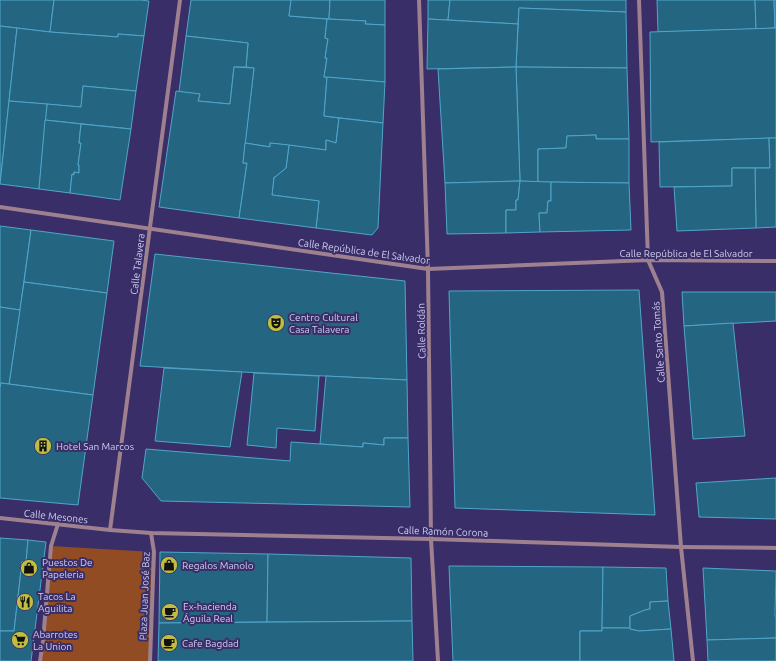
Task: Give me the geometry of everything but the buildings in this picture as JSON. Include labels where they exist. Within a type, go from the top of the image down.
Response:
[{"type":"street","name":"Calle Talavera","points":[[110,530],[180,0]]},
{"type":"street","name":"Calle Roldán","points":[[419,0],[428,269],[431,539],[438,661]]},
{"type":"street","name":"Calle Santo Tomás","points":[[639,0],[648,260],[662,292],[681,547],[693,661]]},
{"type":"street","name":"Calle República de El Salvador","points":[[0,207],[428,269],[648,260],[776,261]]},
{"type":"street","name":"Calle Mesones","points":[[0,518],[110,530]]},
{"type":"street","points":[[40,661],[51,546],[58,524]]},
{"type":"street","name":"Calle Ramón Corona","points":[[110,530],[151,533],[431,539],[681,547],[776,548]]},
{"type":"street","name":"Plaza Juan José Baz","points":[[150,661],[154,552],[151,533]]},
{"type":"shaded area","points":[[51,546],[154,552],[150,661],[40,661]]},
{"type":"place","name":"Centro Cultural Casa Talavera","points":[[276,323]]},
{"type":"place","name":"Hotel San Marcos","points":[[43,446]]},
{"type":"place","name":"Regalos Manolo","points":[[169,565]]},
{"type":"place","name":"Puestos De Papeleria","points":[[29,568]]},
{"type":"place","name":"Tacos La Aguilita","points":[[25,602]]},
{"type":"place","name":"Ex-hacienda Águila Real","points":[[170,612]]},
{"type":"place","name":"Abarrotes La Union","points":[[20,640]]},
{"type":"place","name":"Cafe Bagdad","points":[[169,643]]}]
